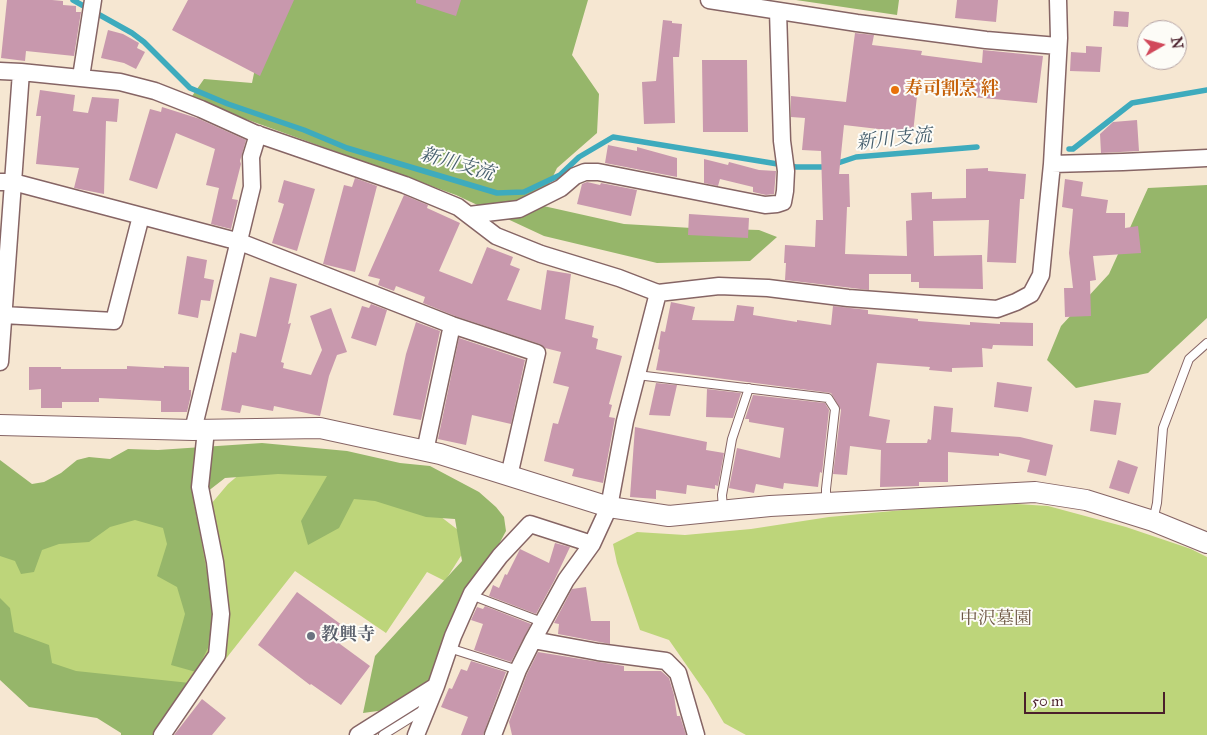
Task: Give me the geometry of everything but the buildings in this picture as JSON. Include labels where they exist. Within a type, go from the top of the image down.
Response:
[{"type":"street","points":[[81,77],[93,0]]},
{"type":"street","points":[[709,0],[986,40],[1058,46]]},
{"type":"street","points":[[0,72],[81,77],[120,82],[155,91],[258,134],[405,185],[458,207],[496,236],[541,254],[619,278],[658,293],[719,286],[768,288],[848,298],[997,309],[1031,294],[1041,275],[1052,164],[1058,46],[1058,0]]},
{"type":"street","points":[[469,215],[519,209],[561,188],[575,176],[585,172],[598,172],[765,205],[783,202],[785,164],[780,90],[778,11]]},
{"type":"street","points":[[0,362],[6,182],[21,72]]},
{"type":"street","points":[[162,735],[217,655],[220,605],[215,562],[200,487],[200,430],[252,187],[252,157],[258,134]]},
{"type":"street","points":[[1052,164],[1207,158]]},
{"type":"street","points":[[6,182],[240,242],[452,325],[537,353],[509,476]]},
{"type":"street","points":[[3,315],[114,322],[141,216]]},
{"type":"street","points":[[492,735],[518,670],[542,622],[566,580],[592,544],[608,507],[625,421],[658,293]]},
{"type":"street","points":[[425,451],[452,325]]},
{"type":"street","points":[[0,425],[200,430],[320,428],[425,451],[608,507],[669,516],[826,504],[1035,492],[1086,500],[1153,521],[1207,543]]},
{"type":"street","points":[[416,735],[471,596],[500,556],[530,524],[592,544]]},
{"type":"street","points":[[533,640],[598,652],[666,661],[678,673],[696,735]]},
{"type":"street","points":[[358,735],[436,686]]},
{"type":"lane","points":[[1153,521],[1157,503],[1163,428],[1189,359],[1207,343]]},
{"type":"lane","points":[[637,375],[828,398],[835,409],[826,504]]},
{"type":"lane","points":[[723,511],[722,494],[732,439],[749,388]]},
{"type":"lane","points":[[471,596],[542,622]]},
{"type":"lane","points":[[449,648],[518,670]]},
{"type":"lane","points":[[383,735],[428,707]]},
{"type":"green space","points":[[269,0],[588,0],[572,55],[599,94],[597,133],[557,168],[539,205],[624,224],[759,230],[777,237],[750,261],[657,263],[544,236],[456,195],[190,99],[204,79],[252,83]]},
{"type":"green space","points":[[796,0],[899,0],[897,15]]},
{"type":"green space","points":[[1207,185],[1207,318],[1148,373],[1076,388],[1047,360],[1061,326],[1109,274],[1148,188]]},
{"type":"green space","points":[[262,443],[347,451],[400,463],[430,466],[479,492],[504,517],[506,531],[422,705],[363,713],[375,656],[462,561],[455,519],[426,517],[375,501],[354,499],[339,528],[308,545],[301,521],[327,476],[278,474],[225,478],[194,502],[214,611],[208,648],[196,672],[171,665],[185,614],[177,587],[157,576],[167,544],[163,528],[135,520],[110,527],[89,542],[59,544],[42,550],[34,572],[21,574],[15,561],[0,556],[0,460],[32,484],[44,482],[61,473],[77,460],[89,457],[110,459],[128,449],[158,450]]},
{"type":"green space","points":[[304,462],[410,493],[471,540],[445,581],[427,572],[386,633],[295,571],[202,689],[70,679],[0,637],[0,545],[137,509],[171,522],[200,517],[228,484],[247,468]]},
{"type":"green space","name":"中沢墓園","points":[[1017,504],[1048,506],[1126,527],[1191,549],[1207,557],[1207,735],[746,735],[724,723],[708,696],[669,640],[640,630],[617,563],[613,544],[637,532],[685,535],[751,529],[829,517],[935,507]]},
{"type":"green space","points":[[0,598],[10,608],[14,632],[49,645],[52,663],[76,671],[190,683],[181,700],[153,735],[121,735],[121,733],[97,718],[29,707],[0,680]]},
{"type":"waterway","name":"新川支流","points":[[73,0],[132,33],[144,42],[190,88],[347,148],[497,193],[524,192],[560,175],[579,157],[613,137],[796,167],[826,167],[856,157],[977,147]]},
{"type":"waterway","name":"新川支流","points":[[1069,149],[1073,149],[1132,103],[1207,90]]},
{"type":"place","name":"寿司割烹 絆","points":[[895,90]]},
{"type":"place","name":"教興寺","points":[[311,636]]}]
